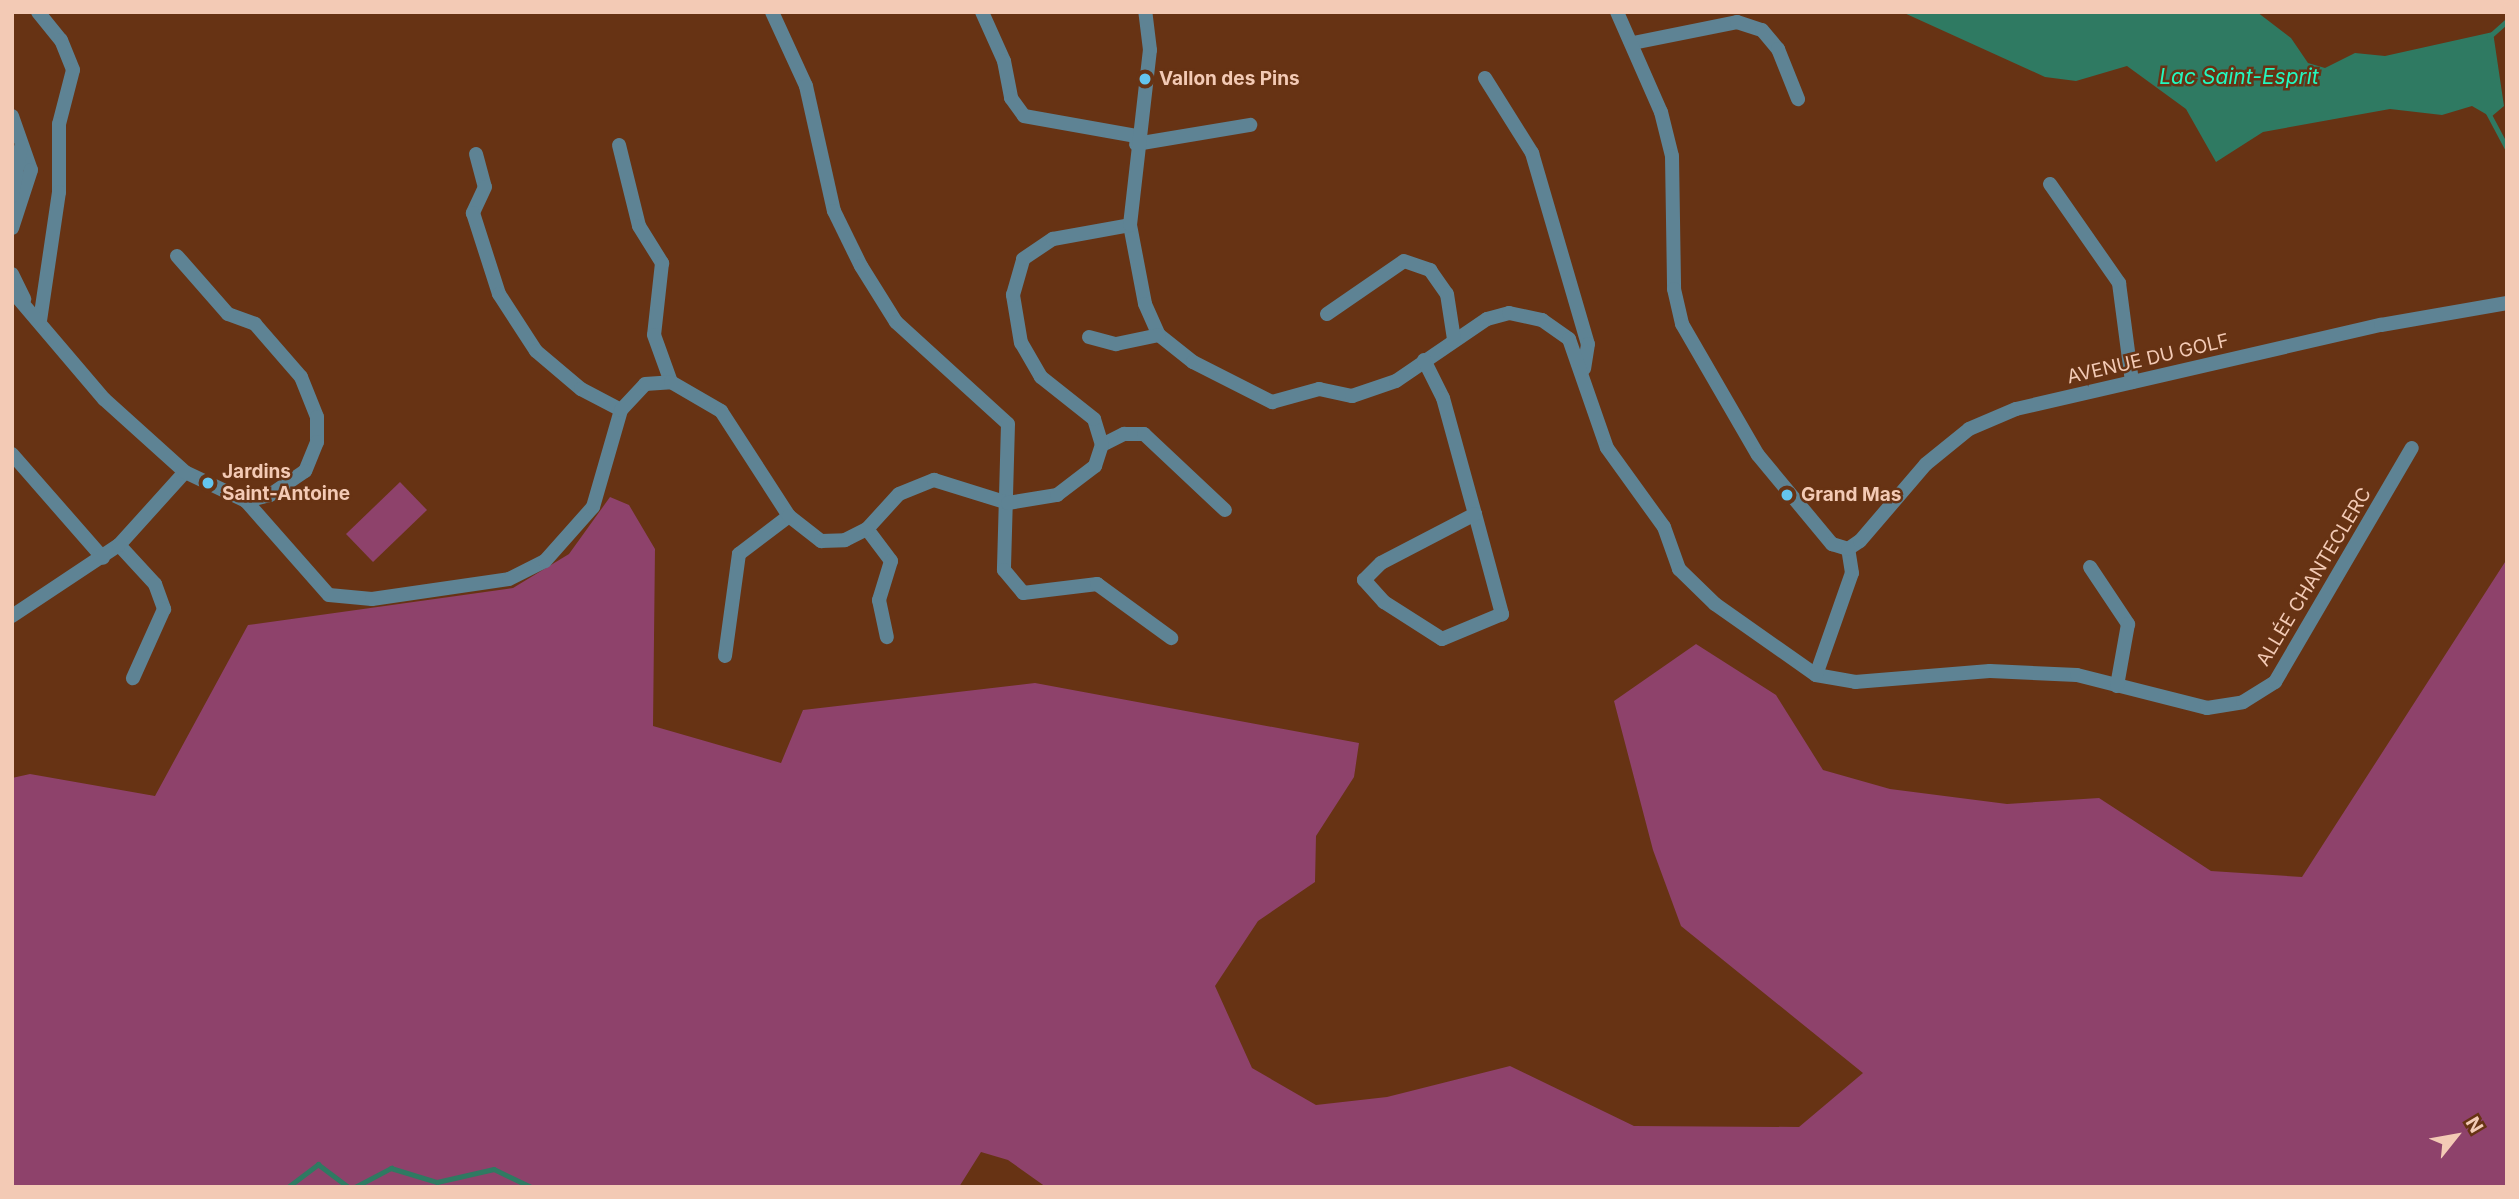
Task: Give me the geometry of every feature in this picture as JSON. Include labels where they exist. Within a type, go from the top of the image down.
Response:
[{"type":"street","points":[[38,12],[61,40],[73,70],[59,124],[59,192],[40,320]]},
{"type":"street","points":[[772,12],[806,86],[834,211],[861,266],[896,322],[1009,424],[1004,570],[1023,593],[1097,584],[1171,638]]},
{"type":"street","points":[[982,12],[1004,61],[1011,98],[1024,116],[1136,140],[1250,125]]},
{"type":"street","points":[[1145,12],[1150,50],[1136,140],[1130,225],[1145,304],[1159,335],[1193,362],[1272,401],[1319,389],[1352,396],[1396,381],[1454,339],[1509,313],[1542,320],[1569,339],[1584,370],[1607,448],[1664,527],[1679,569],[1715,604],[1816,675],[1853,573],[1848,549],[1832,544],[1758,455],[1682,324],[1674,289],[1672,156],[1633,43],[1617,12]]},
{"type":"street","points":[[1633,43],[1737,22],[1762,30],[1778,49],[1798,99]]},
{"type":"street","points":[[1485,78],[1532,153],[1588,344],[1584,370]]},
{"type":"street","points":[[12,116],[22,138],[29,192],[12,228]]},
{"type":"street","points":[[12,196],[22,138]]},
{"type":"street","points":[[619,145],[639,226],[662,263],[654,335],[671,382]]},
{"type":"street","points":[[476,153],[485,187],[473,213],[499,294],[536,351],[581,389],[621,410]]},
{"type":"street","points":[[2050,184],[2119,283],[2132,382]]},
{"type":"street","points":[[12,291],[27,304],[104,398],[185,472],[246,501],[329,595],[372,599],[509,579],[545,561],[593,507],[621,410],[645,384],[671,382],[721,411],[789,516],[821,541],[845,540],[867,529],[899,494],[934,480],[1008,503],[1057,495],[1095,466],[1102,445],[1094,419],[1041,377],[1021,343],[1013,295],[1023,259],[1053,239],[1130,225]]},
{"type":"street","points":[[177,256],[229,314],[255,324],[300,377],[317,417],[317,442],[305,471],[270,495],[246,501]]},
{"type":"street","points":[[1327,314],[1404,261],[1430,270],[1447,294],[1454,339]]},
{"type":"street","points":[[12,274],[27,304]]},
{"type":"street","name":"AVENUE DU GOLF","points":[[1848,549],[1917,474],[1969,429],[2016,409],[2507,303]]},
{"type":"street","points":[[1089,337],[1116,344],[1159,335]]},
{"type":"street","points":[[1424,360],[1444,398],[1502,614],[1491,623],[1442,639],[1384,603],[1364,580],[1381,563],[1475,514]]},
{"type":"street","points":[[1102,445],[1124,434],[1144,434],[1225,510]]},
{"type":"street","name":"ALLÉE CHANTECLERC","points":[[1816,675],[1855,682],[1990,671],[2077,675],[2207,708],[2243,702],[2275,682],[2412,448]]},
{"type":"street","points":[[12,454],[103,558]]},
{"type":"street","points":[[12,616],[120,545],[185,472]]},
{"type":"street","points":[[725,656],[739,554],[789,516]]},
{"type":"street","points":[[867,529],[891,561],[879,600],[887,637]]},
{"type":"street","points":[[120,545],[155,584],[164,609],[133,678]]},
{"type":"street","points":[[2090,567],[2129,624],[2117,686]]},
{"type":"shaded area","points":[[400,482],[427,510],[373,562],[346,534]]},
{"type":"shaded area","points":[[610,497],[629,505],[655,549],[653,726],[781,763],[803,710],[1035,683],[1359,743],[1354,777],[1316,836],[1315,882],[1258,921],[1215,986],[1252,1068],[1316,1105],[1387,1097],[1510,1066],[1634,1126],[1799,1127],[1863,1073],[1681,926],[1653,850],[1614,701],[1696,644],[1776,695],[1823,770],[1890,789],[2007,804],[2099,798],[2211,871],[2302,877],[2507,559],[2507,1187],[1046,1187],[1008,1160],[981,1152],[959,1187],[12,1187],[12,778],[30,774],[155,796],[248,625],[513,588],[569,554]]},
{"type":"water","name":"Lac Saint-Esprit","points":[[1902,12],[2257,12],[2291,38],[2308,63],[2325,68],[2355,53],[2385,56],[2493,32],[2504,106],[2491,117],[2472,106],[2442,115],[2390,109],[2263,132],[2216,162],[2186,109],[2127,66],[2076,81],[2045,77]]},
{"type":"waterway","points":[[2489,37],[2507,21]]},
{"type":"waterway","points":[[2488,112],[2507,147]]},
{"type":"waterway","points":[[288,1187],[318,1164],[349,1187]]},
{"type":"waterway","points":[[355,1187],[391,1168],[437,1182],[494,1169],[531,1187]]},
{"type":"place","name":"Vallon des Pins","points":[[1145,79]]},
{"type":"place","name":"Jardins Saint-Antoine","points":[[208,483]]},
{"type":"place","name":"Grand Mas","points":[[1787,495]]}]
